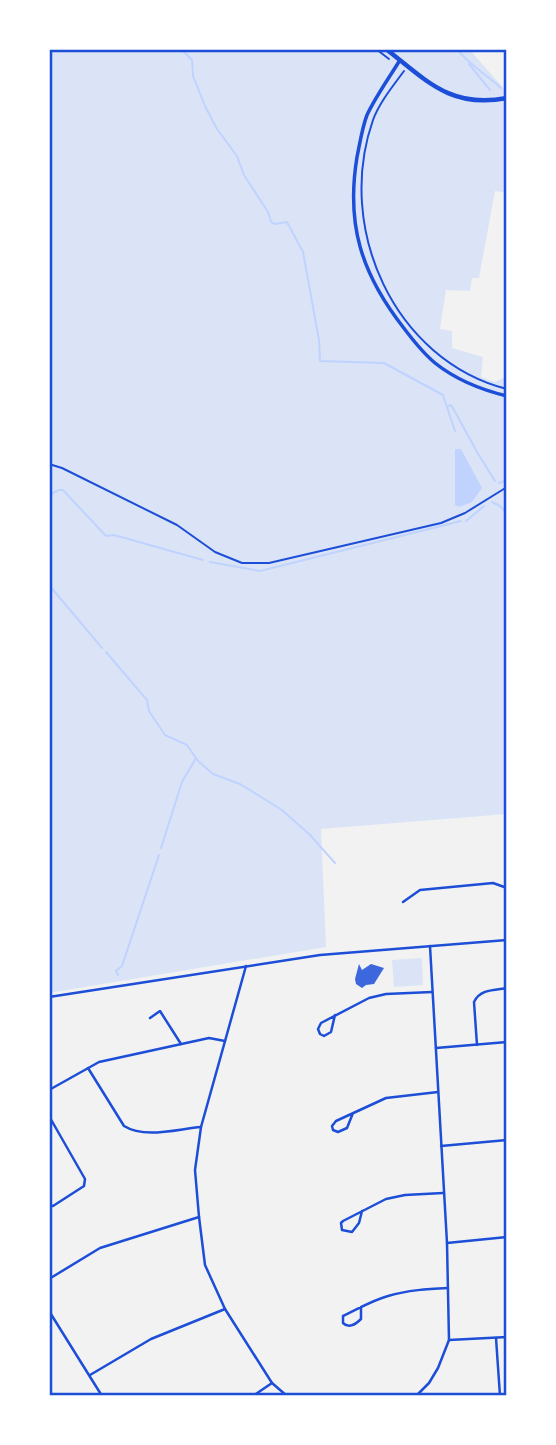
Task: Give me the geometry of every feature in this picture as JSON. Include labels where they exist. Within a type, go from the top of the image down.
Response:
[{"type":"main road","points":[[386,49],[399,63],[460,100],[475,102],[507,98]]},
{"type":"street","points":[[399,63],[367,116],[361,137],[354,202],[357,233],[365,263],[391,311],[435,362],[466,381],[507,396]]},
{"type":"street","points":[[403,902],[420,890],[493,883],[507,888]]},
{"type":"street","points":[[49,997],[320,955],[507,940]]},
{"type":"street","points":[[416,1396],[429,1383],[438,1368],[449,1340],[447,1244],[430,946]]},
{"type":"street","points":[[246,966],[201,1127],[195,1170],[199,1217],[205,1265],[225,1309],[272,1383],[287,1396]]},
{"type":"street","points":[[477,1045],[474,1002],[477,996],[484,991],[507,988]]},
{"type":"street","points":[[335,1015],[331,1032],[324,1036],[320,1034],[318,1029],[321,1023],[335,1015],[369,998],[386,994],[432,992]]},
{"type":"street","points":[[150,1018],[160,1011],[181,1044]]},
{"type":"street","points":[[49,1090],[99,1062],[209,1038],[225,1041]]},
{"type":"street","points":[[436,1048],[507,1042]]},
{"type":"street","points":[[87,1067],[124,1126],[131,1130],[142,1133],[201,1127]]},
{"type":"street","points":[[353,1113],[347,1128],[338,1132],[333,1130],[332,1126],[336,1121],[353,1113],[386,1098],[438,1092]]},
{"type":"street","points":[[49,1116],[85,1179],[84,1186],[52,1206],[49,1205]]},
{"type":"street","points":[[441,1146],[507,1140]]},
{"type":"street","points":[[362,1211],[359,1223],[352,1232],[342,1230],[343,1221],[362,1211],[386,1199],[443,1193]]},
{"type":"street","points":[[49,1279],[100,1248],[199,1217]]},
{"type":"street","points":[[447,1244],[507,1237]]},
{"type":"street","points":[[361,1307],[361,1319],[354,1325],[343,1323],[343,1316],[361,1307],[387,1296],[407,1291],[448,1288]]},
{"type":"street","points":[[90,1375],[151,1339],[225,1309]]},
{"type":"street","points":[[49,1311],[102,1396]]},
{"type":"street","points":[[449,1340],[507,1337]]},
{"type":"street","points":[[496,1338],[500,1396]]},
{"type":"street","points":[[253,1396],[272,1383]]},
{"type":"path","points":[[376,49],[399,63]]},
{"type":"path","points":[[404,70],[373,118],[368,138],[361,201],[372,260],[396,308],[415,333],[439,357],[469,377],[507,389]]},
{"type":"path","points":[[49,464],[177,525],[215,552],[242,563],[268,563],[441,523],[466,513],[507,487]]},
{"type":"shaded area","points":[[49,49],[469,49],[507,92],[507,193],[495,191],[479,278],[472,278],[470,291],[446,290],[440,329],[452,331],[452,348],[483,357],[481,377],[495,382],[507,376],[507,814],[321,829],[326,947],[49,993]]},
{"type":"shaded area","points":[[422,958],[423,985],[394,987],[392,960]]},
{"type":"water","points":[[455,449],[461,449],[482,488],[472,502],[459,507],[455,505]]},
{"type":"building","points":[[359,964],[362,970],[371,964],[384,968],[374,984],[362,988],[356,984],[355,979]]},
{"type":"waterway","points":[[181,49],[192,60],[193,76],[205,106],[217,129],[237,156],[244,175],[268,212],[271,222],[287,222],[303,252],[319,340],[320,361],[384,363],[443,395],[455,431]]},
{"type":"waterway","points":[[457,49],[501,88]]},
{"type":"waterway","points":[[469,64],[490,90]]},
{"type":"waterway","points":[[449,406],[451,405],[495,481]]},
{"type":"waterway","points":[[499,483],[507,480]]},
{"type":"waterway","points":[[49,495],[63,490],[106,536],[114,535],[203,560]]},
{"type":"waterway","points":[[492,502],[507,514]]},
{"type":"waterway","points":[[466,521],[484,506]]},
{"type":"waterway","points":[[210,562],[260,571],[461,521]]},
{"type":"waterway","points":[[49,585],[102,648]]},
{"type":"waterway","points":[[106,652],[147,700],[149,711],[165,735],[187,745],[198,761],[213,774],[240,784],[282,810],[310,835],[335,863]]},
{"type":"waterway","points":[[161,848],[182,782],[196,758]]},
{"type":"waterway","points":[[118,975],[116,971],[122,966],[159,855]]}]
